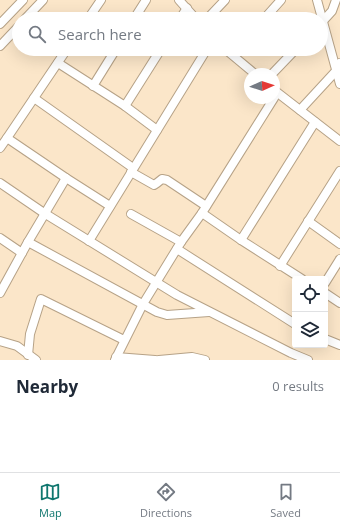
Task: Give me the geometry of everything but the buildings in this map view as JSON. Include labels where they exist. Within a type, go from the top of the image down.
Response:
[{"type":"street","points":[[0,24],[23,0]]},
{"type":"street","points":[[32,12],[43,0]]},
{"type":"street","points":[[92,12],[100,0]]},
{"type":"street","points":[[138,12],[146,0]]},
{"type":"street","points":[[179,0],[190,12]]},
{"type":"street","points":[[214,12],[225,0]]},
{"type":"street","points":[[270,12],[281,0]]},
{"type":"street","points":[[317,0],[320,12]]},
{"type":"street","points":[[328,15],[332,11],[336,0]]},
{"type":"street","points":[[184,12],[187,8]]},
{"type":"street","points":[[0,46],[12,33]]},
{"type":"street","points":[[328,43],[340,84]]},
{"type":"street","points":[[0,148],[62,56]]},
{"type":"street","points":[[93,86],[112,56]]},
{"type":"street","points":[[125,106],[157,56]]},
{"type":"street","points":[[89,241],[203,56]]},
{"type":"street","points":[[235,56],[248,68]]},
{"type":"street","points":[[278,68],[289,56]]},
{"type":"street","points":[[58,63],[125,106],[157,130]]},
{"type":"street","points":[[300,110],[336,71],[340,63]]},
{"type":"street","points":[[34,98],[154,185],[162,179],[167,180],[241,240],[297,276]]},
{"type":"street","points":[[280,98],[300,110],[340,141]]},
{"type":"street","points":[[155,360],[116,358],[124,340],[156,282],[204,210],[269,104]]},
{"type":"street","points":[[241,240],[314,122]]},
{"type":"street","points":[[7,138],[110,206]]},
{"type":"street","points":[[280,266],[340,171]]},
{"type":"street","points":[[0,293],[2,283],[22,253],[66,178]]},
{"type":"street","points":[[0,184],[44,214],[177,295],[291,353],[308,360]]},
{"type":"street","points":[[131,214],[292,322]]},
{"type":"street","points":[[308,221],[340,244]]},
{"type":"street","points":[[0,238],[22,253]]},
{"type":"street","points":[[28,242],[157,312],[167,315],[210,312]]},
{"type":"street","points":[[328,278],[340,259]]},
{"type":"street","points":[[328,295],[340,303]]},
{"type":"street","points":[[32,358],[30,334],[41,299],[124,340]]},
{"type":"street","points":[[328,340],[340,345]]},
{"type":"street","points":[[0,341],[17,346],[32,358]]},
{"type":"street","points":[[159,360],[192,357],[205,360]]}]
